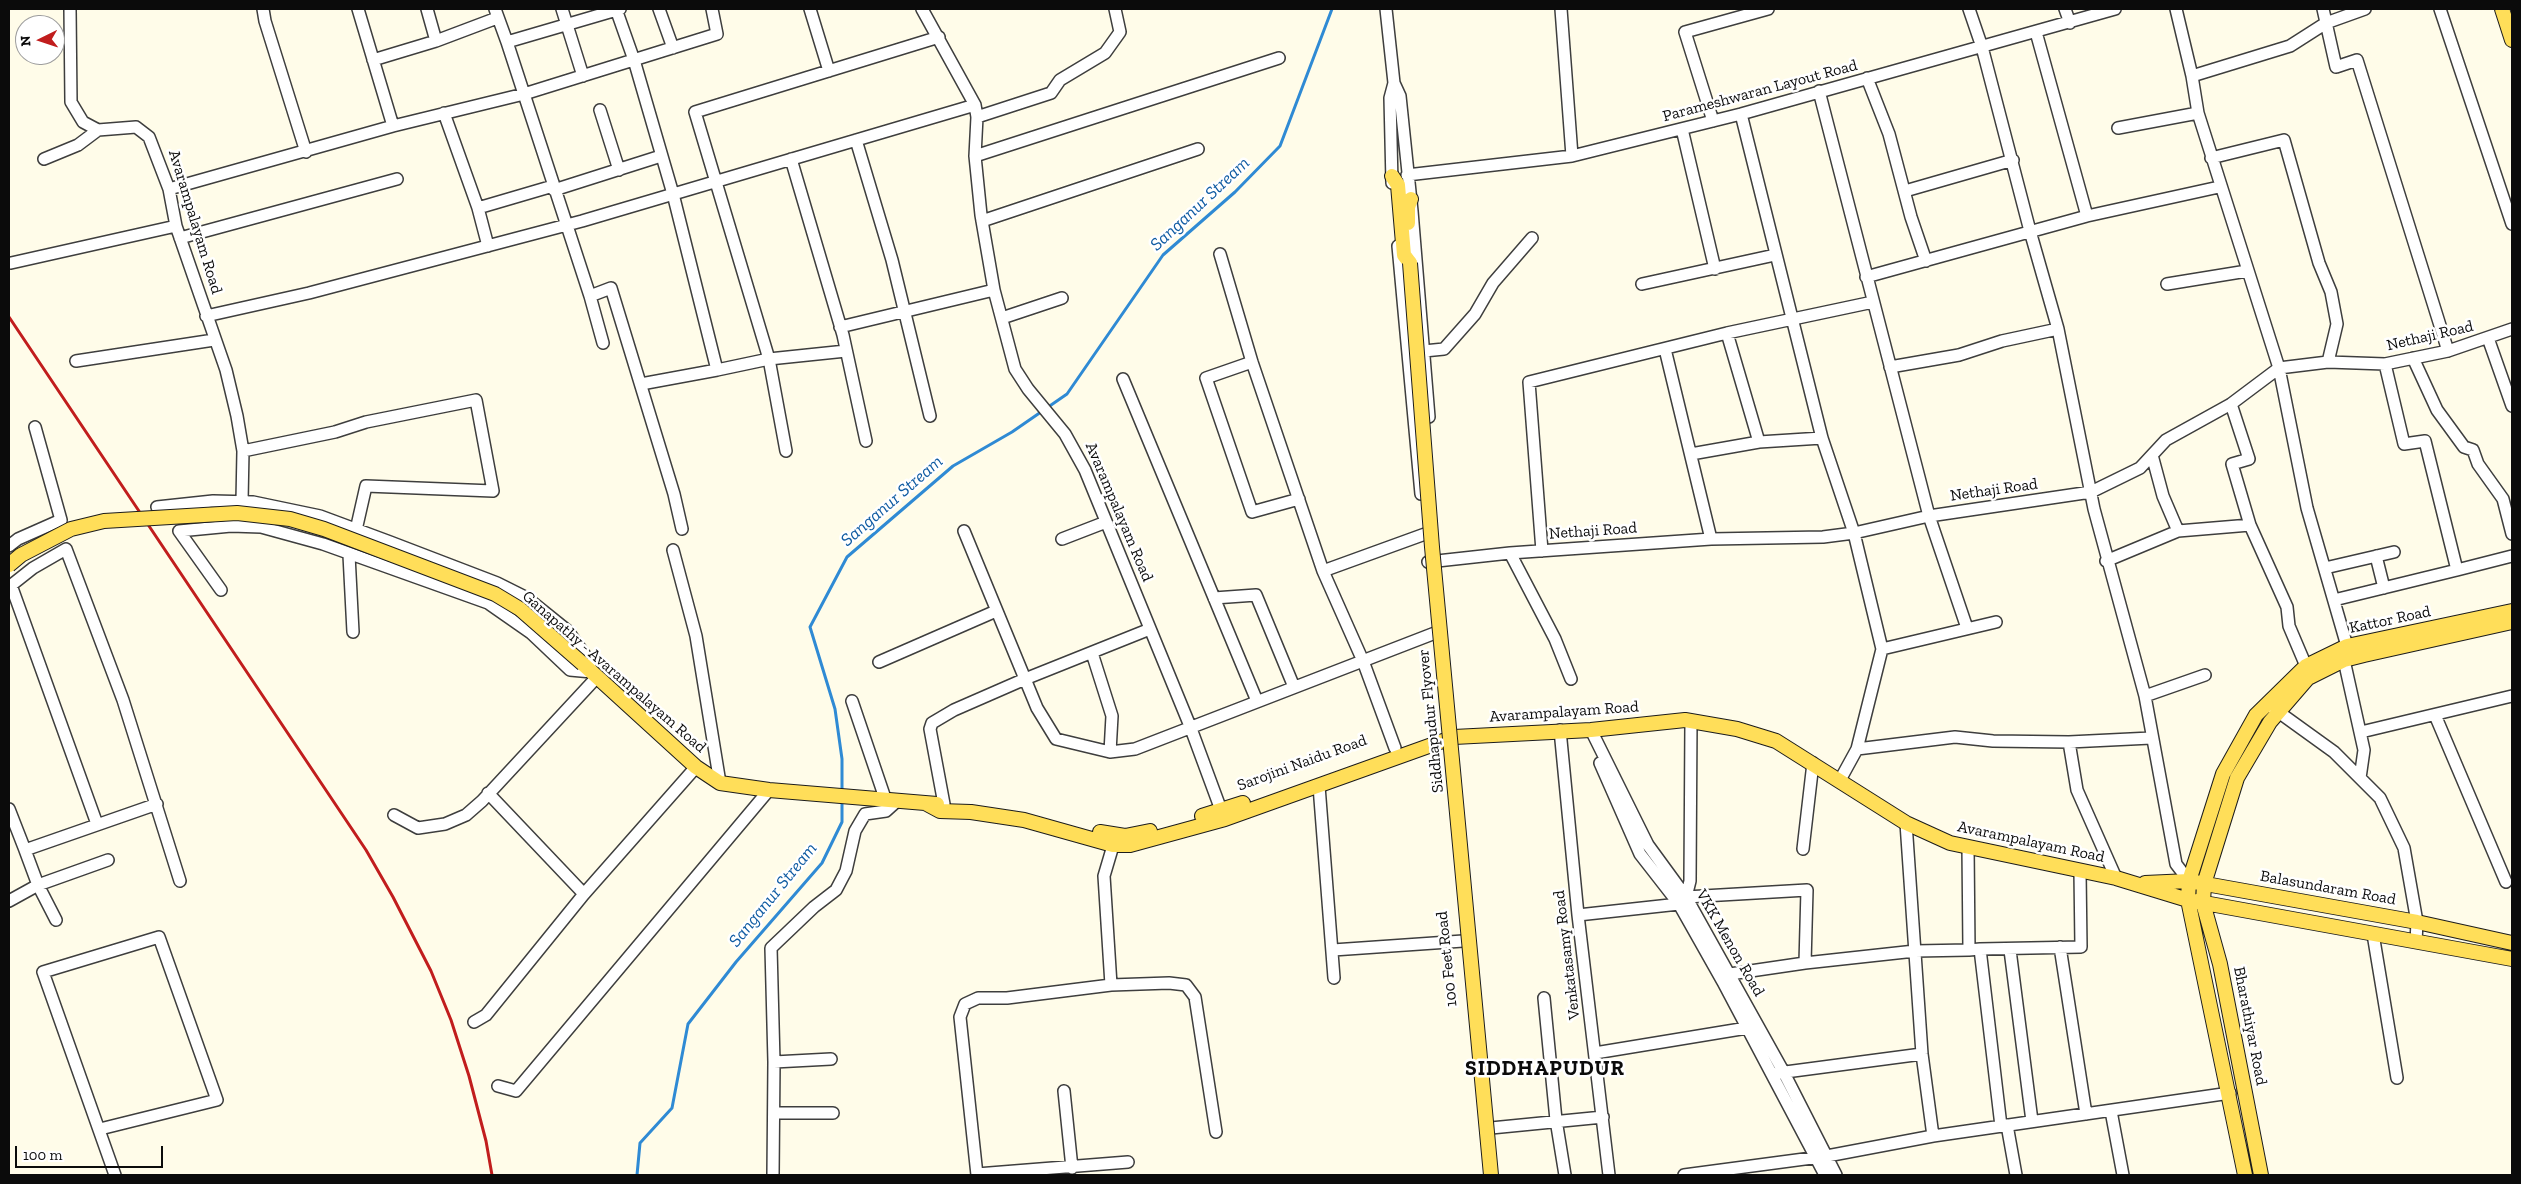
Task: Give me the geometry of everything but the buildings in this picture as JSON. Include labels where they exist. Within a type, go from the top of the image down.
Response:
[{"type":"main road","points":[[2502,9],[2512,40]]},
{"type":"main road","name":"Siddhapudur Flyover","points":[[1392,176],[1398,185],[1410,263],[1432,547],[1491,1175]]},
{"type":"main road","name":"Siddhapudur Flyover","points":[[1405,227],[1411,199]]},
{"type":"main road","name":"Ganapathy - Avarampalayam Road","points":[[9,565],[21,555],[71,529],[104,521],[237,513],[290,519],[324,529],[495,594],[520,609],[696,767],[720,782],[769,790],[927,804]]},
{"type":"main road","name":"Kattor Road","points":[[2204,884],[2237,778],[2273,707],[2306,666],[2347,646],[2512,611]]},
{"type":"main road","name":"Kattor Road","points":[[2188,900],[2189,881],[2224,774],[2256,715],[2273,707],[2308,678],[2344,660],[2512,622]]},
{"type":"main road","name":"Avarampalayam Road","points":[[1223,814],[1319,786],[1448,736],[1588,730],[1691,721],[1737,729],[1776,741],[1906,823],[1950,843],[2080,872],[2116,878],[2188,900]]},
{"type":"main road","points":[[1448,736],[1496,1175]]},
{"type":"main road","name":"Sarojini Naidu Road","points":[[1223,814],[1395,748],[1448,736]]},
{"type":"main road","name":"100 Feet Road","points":[[1448,736],[1463,941],[1487,1175]]},
{"type":"main road","points":[[927,804],[985,805],[1024,811],[1114,840]]},
{"type":"main road","points":[[927,804],[940,812],[971,812],[1043,824],[1114,840],[1223,814]]},
{"type":"main road","name":"Balasundaram Road","points":[[2136,884],[2189,881],[2417,922],[2512,943]]},
{"type":"main road","name":"Bharathiyar Road","points":[[2204,884],[2203,902],[2220,964],[2261,1175]]},
{"type":"main road","points":[[2188,900],[2512,959]]},
{"type":"main road","name":"Bharathiyar Road","points":[[2188,900],[2230,1094],[2245,1175]]},
{"type":"street","points":[[44,159],[78,145],[98,130],[83,122],[71,102],[70,9]]},
{"type":"street","points":[[263,9],[306,152]]},
{"type":"street","points":[[358,9],[394,126]]},
{"type":"street","points":[[427,9],[436,41]]},
{"type":"street","points":[[562,9],[583,76]]},
{"type":"street","points":[[507,42],[618,9],[673,194],[717,370]]},
{"type":"street","points":[[659,9],[673,48]]},
{"type":"street","points":[[169,190],[394,126],[524,94],[717,34],[712,9]]},
{"type":"street","points":[[810,9],[828,71]]},
{"type":"street","name":"Avarampalayam Road","points":[[922,9],[975,105],[977,116],[976,156],[982,221],[994,290],[1015,369],[1028,389],[1066,434],[1085,470],[1190,726],[1223,814]]},
{"type":"street","points":[[977,116],[1051,93],[1060,80],[1105,52],[1120,32],[1115,9]]},
{"type":"street","points":[[1386,9],[1394,83],[1400,96],[1424,351],[1435,633],[1448,736]]},
{"type":"street","points":[[1561,9],[1572,156]]},
{"type":"street","points":[[1713,122],[1685,32],[1768,9]]},
{"type":"street","points":[[1969,9],[1982,47],[2030,232],[2058,329],[2106,561],[2145,696],[2151,738],[2176,864],[2189,881]]},
{"type":"street","points":[[2065,9],[2070,23]]},
{"type":"street","name":"Parameshwaran Layout Road","points":[[1407,175],[1572,156],[1713,122],[2116,9]]},
{"type":"street","points":[[2176,9],[2192,76],[2198,113],[2219,187],[2279,368],[2307,508],[2347,646],[2344,660],[2364,750],[2360,778]]},
{"type":"street","points":[[2322,9],[2336,67],[2357,60],[2448,351]]},
{"type":"street","points":[[2192,76],[2290,46],[2326,24],[2365,9]]},
{"type":"street","points":[[2440,9],[2512,224]]},
{"type":"street","points":[[373,60],[436,41],[496,13],[590,296],[603,343]]},
{"type":"street","points":[[2036,32],[2087,216]]},
{"type":"street","points":[[786,451],[769,359],[694,112],[939,37]]},
{"type":"street","points":[[976,156],[1279,58]]},
{"type":"street","points":[[1867,78],[1889,134],[1926,261]]},
{"type":"street","points":[[1394,83],[1390,98],[1392,176],[1425,534],[1433,562],[1448,736]]},
{"type":"street","points":[[1820,91],[1929,516],[1966,628]]},
{"type":"street","points":[[206,316],[566,225],[975,105]]},
{"type":"street","points":[[600,110],[619,170]]},
{"type":"street","points":[[2118,128],[2198,113]]},
{"type":"street","points":[[444,114],[478,208],[488,246]]},
{"type":"street","points":[[1741,114],[1822,438],[1854,533],[1882,649],[1857,749],[1840,780]]},
{"type":"street","name":"Avarampalayam Road","points":[[98,130],[136,127],[150,138],[169,190],[176,226],[226,370],[243,451],[242,501]]},
{"type":"street","points":[[1682,129],[1715,269]]},
{"type":"street","points":[[856,140],[906,311],[930,416]]},
{"type":"street","points":[[2211,158],[2284,140],[2319,263],[2331,292],[2337,324],[2328,362]]},
{"type":"street","points":[[982,221],[1198,149]]},
{"type":"street","points":[[478,208],[619,170],[661,156]]},
{"type":"street","points":[[791,159],[840,327],[866,441]]},
{"type":"street","points":[[1905,190],[2012,160]]},
{"type":"street","points":[[180,238],[397,178]]},
{"type":"street","points":[[1866,276],[2087,216],[2219,187]]},
{"type":"street","points":[[11,263],[176,226]]},
{"type":"street","points":[[1424,351],[1444,349],[1475,314],[1487,296],[1492,283],[1532,238]]},
{"type":"street","points":[[1220,254],[1252,362],[1323,571],[1363,662],[1395,748]]},
{"type":"street","points":[[1642,284],[1775,255]]},
{"type":"street","points":[[2167,284],[2247,271]]},
{"type":"street","points":[[590,296],[611,288],[674,494],[682,530]]},
{"type":"street","points":[[840,327],[994,290]]},
{"type":"street","points":[[1002,318],[1062,298]]},
{"type":"street","points":[[1542,550],[1529,382],[1727,334],[1873,302]]},
{"type":"street","points":[[1890,367],[1959,355],[2002,341],[2058,329]]},
{"type":"street","name":"Nethaji Road","points":[[1433,562],[1542,550],[1711,539],[1823,537],[1854,533],[1929,516],[2091,492],[2140,468],[2166,440],[2231,404],[2279,368],[2328,362],[2384,364],[2448,351],[2512,329]]},
{"type":"street","points":[[1727,334],[1759,442]]},
{"type":"street","points":[[2488,338],[2512,406]]},
{"type":"street","points":[[76,362],[214,340]]},
{"type":"street","points":[[1665,349],[1711,539]]},
{"type":"street","points":[[640,384],[769,359],[846,351]]},
{"type":"street","points":[[2413,358],[2436,410],[2464,447],[2473,450],[2478,464],[2503,499],[2512,534]]},
{"type":"street","points":[[1252,362],[1206,378],[1252,512],[1298,499]]},
{"type":"street","points":[[2384,364],[2404,444],[2425,441],[2457,570]]},
{"type":"street","points":[[1123,379],[1257,701]]},
{"type":"street","points":[[243,451],[335,432],[366,422],[476,400],[493,491],[366,486],[356,530]]},
{"type":"street","points":[[2231,404],[2249,459],[2232,464],[2250,525],[2287,606],[2289,626],[2306,666]]},
{"type":"street","points":[[9,546],[18,539],[61,520],[35,427]]},
{"type":"street","points":[[1691,454],[1759,442],[1822,438]]},
{"type":"street","points":[[2152,455],[2163,496],[2178,531]]},
{"type":"street","points":[[157,507],[213,500],[242,501],[320,516],[498,583],[527,598],[568,630],[587,658],[591,671]]},
{"type":"street","points":[[1062,539],[1106,522]]},
{"type":"street","points":[[2106,561],[2178,531],[2250,525]]},
{"type":"street","points":[[221,590],[179,531],[231,526],[260,527],[323,544],[349,555],[488,603],[525,628],[570,670],[591,671]]},
{"type":"street","points":[[964,530],[1037,708],[1056,738],[1110,752],[1135,748],[1435,633]]},
{"type":"street","points":[[1323,571],[1425,534]]},
{"type":"street","points":[[97,824],[10,586],[33,568],[66,549],[123,700],[180,882]]},
{"type":"street","points":[[673,550],[696,636],[720,782]]},
{"type":"street","points":[[2325,568],[2394,552]]},
{"type":"street","points":[[1510,553],[1555,639],[1571,679]]},
{"type":"street","points":[[349,555],[353,632]]},
{"type":"street","points":[[2376,556],[2384,588]]},
{"type":"street","points":[[2334,600],[2512,556]]},
{"type":"street","points":[[1214,598],[1256,595],[1294,687]]},
{"type":"street","points":[[878,662],[996,611]]},
{"type":"street","points":[[1882,649],[1996,622]]},
{"type":"street","points":[[944,804],[930,729],[932,723],[954,710],[1025,679],[1150,629]]},
{"type":"street","points":[[1092,653],[1112,716],[1110,752]]},
{"type":"street","points":[[394,815],[418,828],[445,824],[466,815],[488,793],[591,671]]},
{"type":"street","points":[[2145,696],[2205,675]]},
{"type":"street","points":[[2361,732],[2512,696]]},
{"type":"street","points":[[773,1175],[774,1062],[771,948],[814,907],[836,890],[846,871],[856,831],[865,814],[886,811],[887,801],[852,701]]},
{"type":"street","points":[[2273,707],[2334,752],[2380,798],[2404,848],[2417,922],[2416,942]]},
{"type":"street","points":[[2435,714],[2506,882]]},
{"type":"street","points":[[1682,900],[1690,882],[1691,721]]},
{"type":"street","name":"Venkatasamy Road","points":[[1560,730],[1578,915],[1609,1175]]},
{"type":"street","name":"VKK Menon Road","points":[[1588,730],[1648,845],[1730,974],[1821,1157],[1836,1175]]},
{"type":"street","points":[[1857,749],[1955,737],[1993,741],[2069,742],[2151,738]]},
{"type":"street","points":[[2069,742],[2077,790],[2116,878]]},
{"type":"street","points":[[1803,849],[1813,763]]},
{"type":"street","points":[[474,1022],[486,1015],[584,894],[696,767]]},
{"type":"street","points":[[1319,786],[1334,978]]},
{"type":"street","points":[[498,1086],[516,1091],[769,790]]},
{"type":"street","points":[[488,793],[584,894]]},
{"type":"street","points":[[25,850],[157,804]]},
{"type":"street","points":[[9,809],[38,885],[56,920]]},
{"type":"street","points":[[1906,823],[1922,1054],[1934,1136]]},
{"type":"street","points":[[1111,985],[1104,876],[1114,840]]},
{"type":"street","points":[[1968,846],[1975,949],[2004,1126],[2016,1175]]},
{"type":"street","points":[[9,901],[38,885],[108,860]]},
{"type":"street","points":[[1730,974],[1805,963],[1915,951],[2081,948],[2080,872]]},
{"type":"street","points":[[1578,915],[1682,900],[1807,890],[1805,963]]},
{"type":"street","name":"VKK Menon Road","points":[[1682,900],[1747,1028],[1778,1073]]},
{"type":"street","points":[[2373,934],[2397,1078]]},
{"type":"street","points":[[100,1129],[217,1100],[159,937],[43,972],[115,1175]]},
{"type":"street","points":[[1333,950],[1463,941]]},
{"type":"street","points":[[2060,947],[2086,1114]]},
{"type":"street","points":[[2010,950],[2032,1121]]},
{"type":"street","points":[[1128,1162],[977,1175],[960,1017],[965,1004],[978,998],[1007,998],[1111,985],[1169,983],[1186,985],[1194,997],[1216,1132]]},
{"type":"street","points":[[1544,998],[1556,1120],[1565,1175]]},
{"type":"street","points":[[1595,1053],[1747,1028]]},
{"type":"street","points":[[1778,1073],[1922,1054]]},
{"type":"street","points":[[774,1062],[831,1059]]},
{"type":"street","points":[[1064,1091],[1072,1168]]},
{"type":"street","points":[[1684,1175],[1821,1157],[1934,1136],[2032,1121],[2230,1094]]},
{"type":"street","points":[[2111,1110],[2123,1175]]},
{"type":"street","points":[[774,1114],[833,1113]]},
{"type":"street","points":[[1491,1128],[1556,1120],[1603,1117]]},
{"type":"street","name":"VKK Menon Road","points":[[1821,1157],[1825,1175]]},
{"type":"waterway","name":"Sanganur Stream","points":[[842,792],[842,759],[835,709],[810,627],[847,557],[953,466],[1012,432],[1067,394],[1163,255],[1235,192],[1280,146],[1332,9]]},
{"type":"waterway","name":"Sanganur Stream","points":[[637,1175],[640,1143],[672,1108],[688,1024],[736,962],[822,863],[842,822],[842,799]]},
{"type":"railway","points":[[9,317],[366,850],[393,897],[431,971],[451,1020],[469,1076],[486,1141],[492,1175]]},
{"type":"district","name":"SIDDHAPUDUR","points":[[1545,1069]]}]
